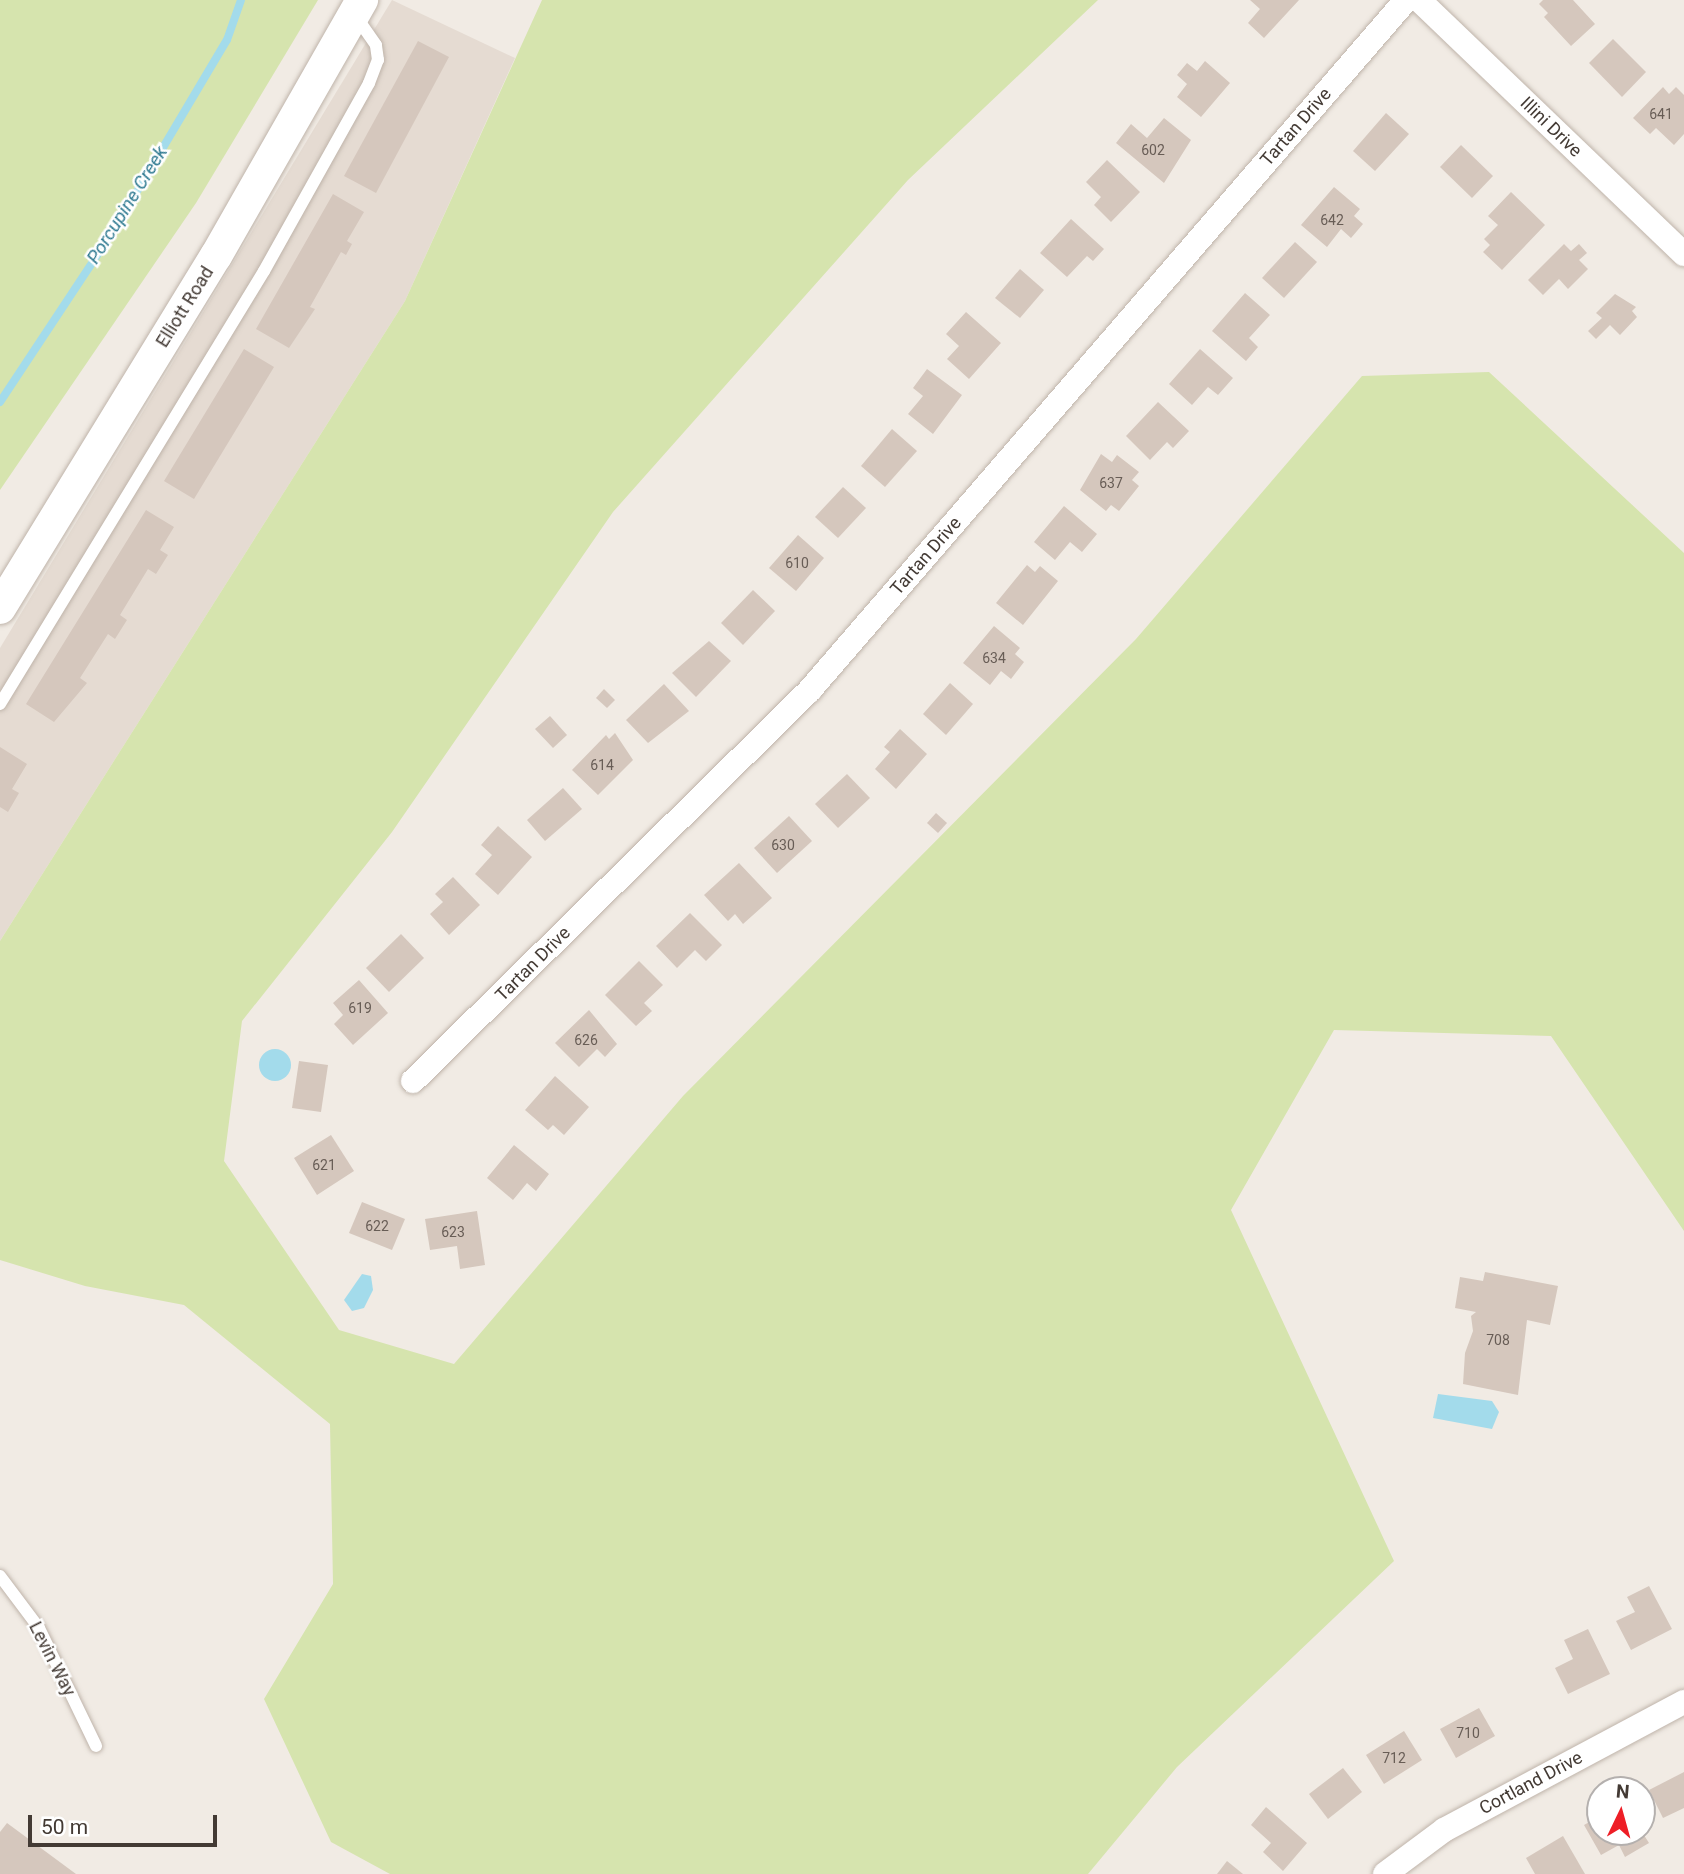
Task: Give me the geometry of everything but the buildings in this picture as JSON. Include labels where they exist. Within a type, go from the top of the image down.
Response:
[{"type":"street","name":"Tartan Drive","points":[[413,1081],[810,691],[1406,0]]},
{"type":"street","name":"Illini Drive","points":[[1419,0],[1684,254]]},
{"type":"street","name":"Elliott Road","points":[[0,608],[216,256],[358,7]]},
{"type":"street","name":"Cortland Drive","points":[[1385,1874],[1444,1830],[1684,1702]]},
{"type":"lane","points":[[0,704],[264,271],[369,83],[378,60],[376,45],[358,7]]},
{"type":"lane","name":"Levin Way","points":[[0,1576],[39,1628],[96,1746]]},
{"type":"shaded area","points":[[392,0],[515,58],[405,301],[0,941],[0,648]]},
{"type":"green space","points":[[0,0],[318,0],[196,203],[0,490]]},
{"type":"green space","points":[[542,0],[1098,0],[908,180],[613,512],[392,832],[242,1021],[224,1161],[339,1330],[454,1364],[683,1096],[1136,639],[1362,376],[1489,372],[1684,553],[1684,1231],[1551,1036],[1334,1030],[1231,1210],[1394,1561],[1177,1767],[1088,1874],[390,1874],[331,1842],[264,1699],[333,1584],[330,1424],[184,1305],[85,1286],[0,1260],[0,941],[405,301]]},
{"type":"water","points":[[275,1049],[287,1053],[291,1065],[287,1077],[275,1081],[263,1077],[259,1065],[263,1053]]},
{"type":"water","points":[[362,1274],[371,1276],[373,1290],[364,1308],[352,1311],[344,1300]]},
{"type":"water","points":[[1438,1394],[1492,1401],[1499,1412],[1492,1429],[1433,1418]]},
{"type":"waterway","name":"Porcupine Creek","points":[[0,402],[117,225],[227,40],[241,0]]}]
